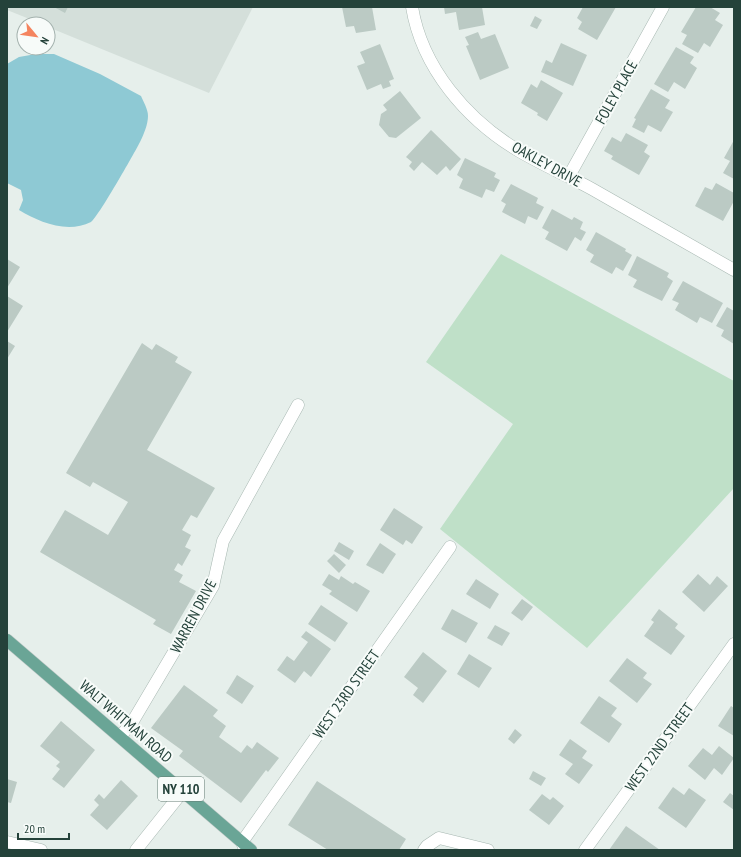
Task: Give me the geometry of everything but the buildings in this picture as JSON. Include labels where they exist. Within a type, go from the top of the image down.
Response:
[{"type":"main road","name":"WALT WHITMAN ROAD","points":[[7,640],[246,847],[254,850]]},
{"type":"street","name":"OAKLEY DRIVE","points":[[412,7],[414,18],[426,53],[448,89],[481,124],[519,151],[569,176],[734,270]]},
{"type":"street","name":"FOLEY PLACE","points":[[569,176],[663,7]]},
{"type":"street","name":"WARREN DRIVE","points":[[120,737],[133,721],[213,586],[223,541],[298,405]]},
{"type":"street","name":"WEST 23RD STREET","points":[[246,847],[450,547]]},
{"type":"street","name":"WEST 22ND STREET","points":[[585,850],[734,644]]},
{"type":"street","points":[[136,850],[183,791]]},
{"type":"street","points":[[424,850],[427,846],[439,838],[488,850]]},
{"type":"street","points":[[7,842],[23,848],[41,850]]},
{"type":"shaded area","points":[[7,7],[253,7],[209,93],[56,30],[56,16],[22,16],[7,10]]},
{"type":"green space","points":[[501,254],[734,381],[734,488],[587,648],[440,529],[513,424],[426,362]]},
{"type":"water","points":[[56,55],[100,74],[141,96],[145,105],[148,119],[146,129],[140,142],[108,198],[91,222],[72,227],[63,227],[35,219],[19,210],[23,200],[21,190],[7,183],[7,64],[19,57]]}]
